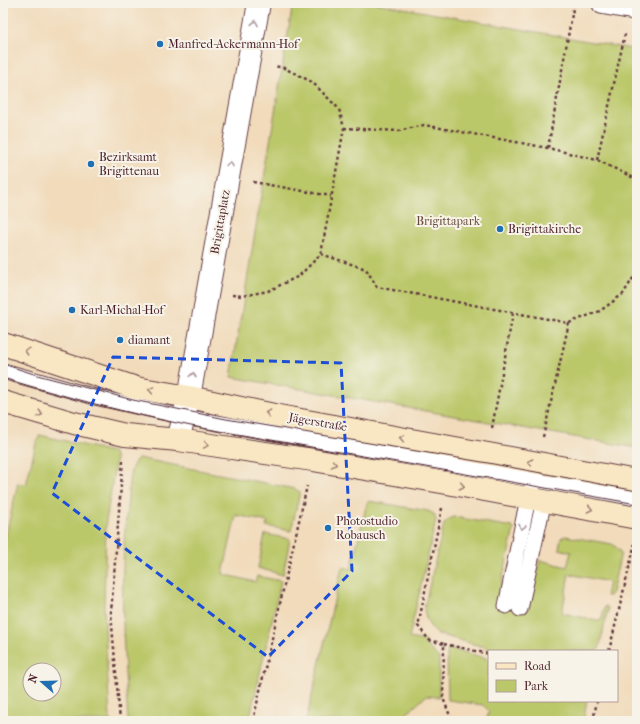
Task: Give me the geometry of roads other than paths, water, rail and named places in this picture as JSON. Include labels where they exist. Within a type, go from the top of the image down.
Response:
[{"type":"main road","name":"Jägerstraße","points":[[3,344],[136,388],[187,407],[279,416],[487,454],[537,485],[637,518]]},
{"type":"main road","name":"Jägerstraße","points":[[3,402],[87,427],[125,435],[178,440],[313,460],[447,483],[537,485],[566,469],[637,481]]},
{"type":"street","name":"Brigittaplatz","points":[[178,440],[187,407],[259,3]]},
{"type":"street","points":[[603,3],[634,8]]},
{"type":"lane","name":"Jägerstraße","points":[[3,371],[132,407],[187,407],[537,485],[637,498]]},
{"type":"lane","points":[[513,607],[537,485]]},
{"type":"tram line","points":[[3,364],[37,375],[133,400],[226,419],[488,463],[637,491]]},
{"type":"tram line","points":[[3,378],[96,404],[191,426],[637,504]]},
{"type":"place","name":"Manfred-Ackermann-Hof","points":[[160,44]]},
{"type":"place","name":"Bezirksamt Brigittenau","points":[[91,164]]},
{"type":"place","name":"Brigittakirche","points":[[500,229]]},
{"type":"place","name":"Karl-Michal-Hof","points":[[72,310]]},
{"type":"place","name":"diamant","points":[[120,340]]},
{"type":"place","name":"Photostudio Robausch","points":[[328,528]]},
{"type":"park label","name":"Brigittapark","points":[[448,221]]}]
